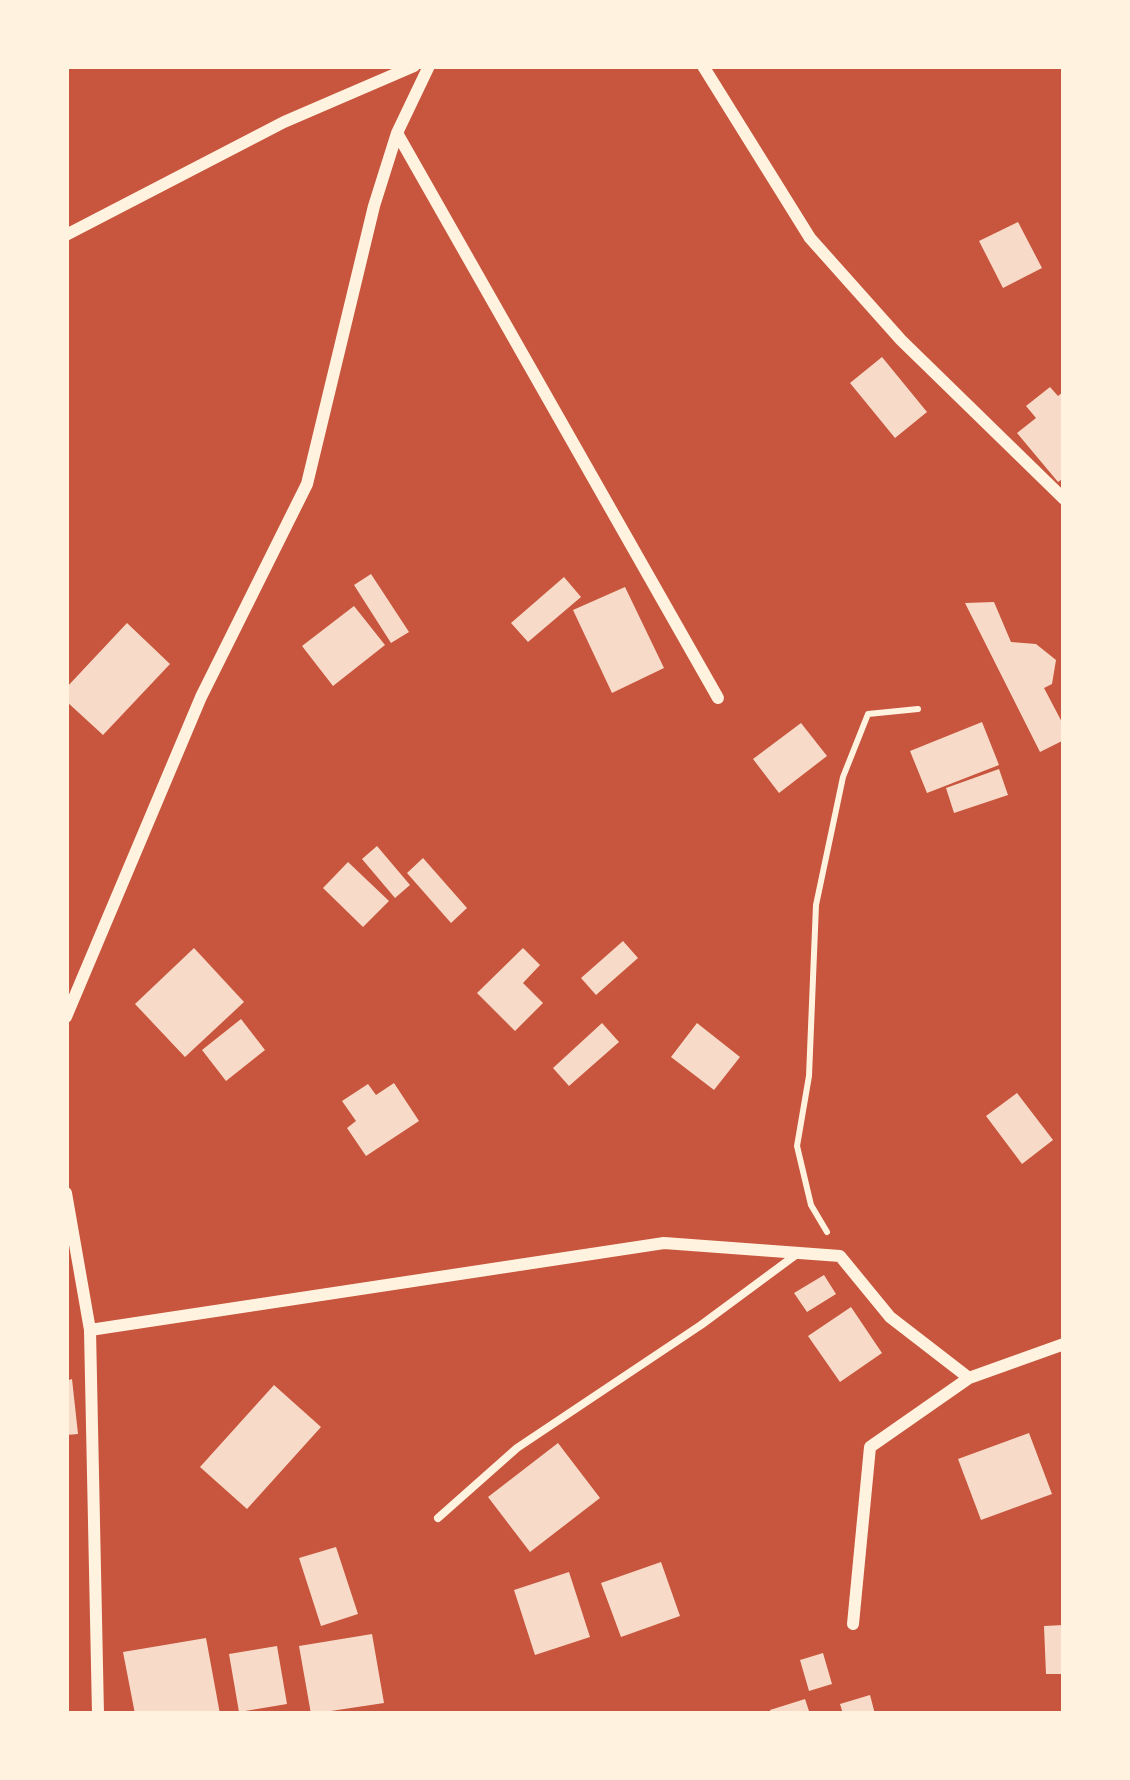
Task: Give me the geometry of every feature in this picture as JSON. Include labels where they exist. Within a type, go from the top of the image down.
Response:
[{"type":"street","points":[[66,236],[284,122],[414,66]]},
{"type":"street","points":[[66,1017],[201,697],[307,484],[374,206],[397,133],[429,66]]},
{"type":"street","points":[[703,66],[810,238],[901,340],[1064,499]]},
{"type":"street","points":[[397,133],[718,698]]},
{"type":"street","points":[[66,1193],[90,1330],[98,1714]]},
{"type":"street","points":[[90,1330],[664,1243],[840,1256],[890,1317],[969,1378]]},
{"type":"street","points":[[853,1624],[870,1447],[969,1378],[1064,1344]]},
{"type":"lane","points":[[438,1518],[517,1448],[701,1325],[798,1253]]},
{"type":"path","points":[[840,1256],[812,1205],[797,1146],[809,1076],[816,905],[843,777],[868,714],[918,709]]},
{"type":"building","points":[[1018,222],[1042,268],[1003,288],[979,241]]},
{"type":"building","points":[[882,357],[927,412],[895,438],[850,383]]},
{"type":"building","points":[[1050,387],[1058,396],[1064,391],[1064,478],[1058,482],[1017,433],[1036,418],[1026,406]]},
{"type":"building","points":[[371,574],[409,632],[391,643],[354,585]]},
{"type":"building","points":[[564,577],[581,597],[528,642],[511,623]]},
{"type":"building","points":[[625,587],[664,668],[612,693],[573,610]]},
{"type":"building","points":[[994,602],[1011,642],[1036,644],[1056,660],[1052,684],[1044,688],[1064,726],[1064,740],[1040,752],[965,603]]},
{"type":"building","points":[[354,606],[385,645],[333,686],[302,646]]},
{"type":"building","points":[[127,623],[170,664],[103,735],[66,701],[66,688]]},
{"type":"building","points":[[982,722],[999,765],[927,793],[910,751]]},
{"type":"building","points":[[801,723],[827,756],[779,793],[753,759]]},
{"type":"building","points":[[999,769],[1008,795],[954,813],[946,788]]},
{"type":"building","points":[[377,846],[410,885],[395,898],[362,859]]},
{"type":"building","points":[[423,858],[467,908],[451,923],[407,873]]},
{"type":"building","points":[[348,862],[389,901],[363,927],[323,888]]},
{"type":"building","points":[[623,941],[638,958],[596,995],[581,978]]},
{"type":"building","points":[[194,948],[244,1002],[185,1057],[135,1004]]},
{"type":"building","points":[[523,948],[540,965],[523,983],[543,1003],[515,1031],[477,993]]},
{"type":"building","points":[[241,1019],[265,1050],[226,1081],[202,1050]]},
{"type":"building","points":[[602,1023],[619,1042],[569,1086],[553,1068]]},
{"type":"building","points":[[697,1023],[740,1057],[714,1090],[671,1057]]},
{"type":"building","points":[[394,1083],[419,1121],[366,1156],[347,1128],[356,1121],[342,1101],[368,1084],[376,1095]]},
{"type":"building","points":[[1017,1093],[1053,1140],[1022,1164],[986,1116]]},
{"type":"building","points":[[824,1275],[836,1294],[807,1312],[794,1293]]},
{"type":"building","points":[[851,1307],[882,1353],[840,1382],[808,1336]]},
{"type":"building","points":[[72,1379],[78,1434],[66,1435],[66,1381]]},
{"type":"building","points":[[274,1385],[321,1427],[247,1509],[200,1467]]},
{"type":"building","points":[[1029,1433],[1052,1494],[981,1520],[958,1459]]},
{"type":"building","points":[[558,1443],[600,1498],[530,1552],[488,1497]]},
{"type":"building","points":[[336,1547],[358,1614],[321,1626],[299,1558]]},
{"type":"building","points":[[661,1562],[680,1616],[621,1637],[601,1583]]},
{"type":"building","points":[[569,1572],[590,1637],[535,1655],[514,1590]]},
{"type":"building","points":[[1064,1625],[1064,1674],[1046,1674],[1044,1626]]},
{"type":"building","points":[[372,1634],[384,1703],[311,1714],[299,1646]]},
{"type":"building","points":[[206,1638],[220,1714],[135,1714],[123,1652]]},
{"type":"building","points":[[277,1646],[287,1704],[239,1712],[229,1654]]},
{"type":"building","points":[[823,1653],[832,1684],[809,1691],[800,1660]]},
{"type":"building","points":[[870,1695],[875,1714],[843,1714],[840,1704]]},
{"type":"building","points":[[805,1699],[810,1714],[771,1714],[770,1710]]}]
